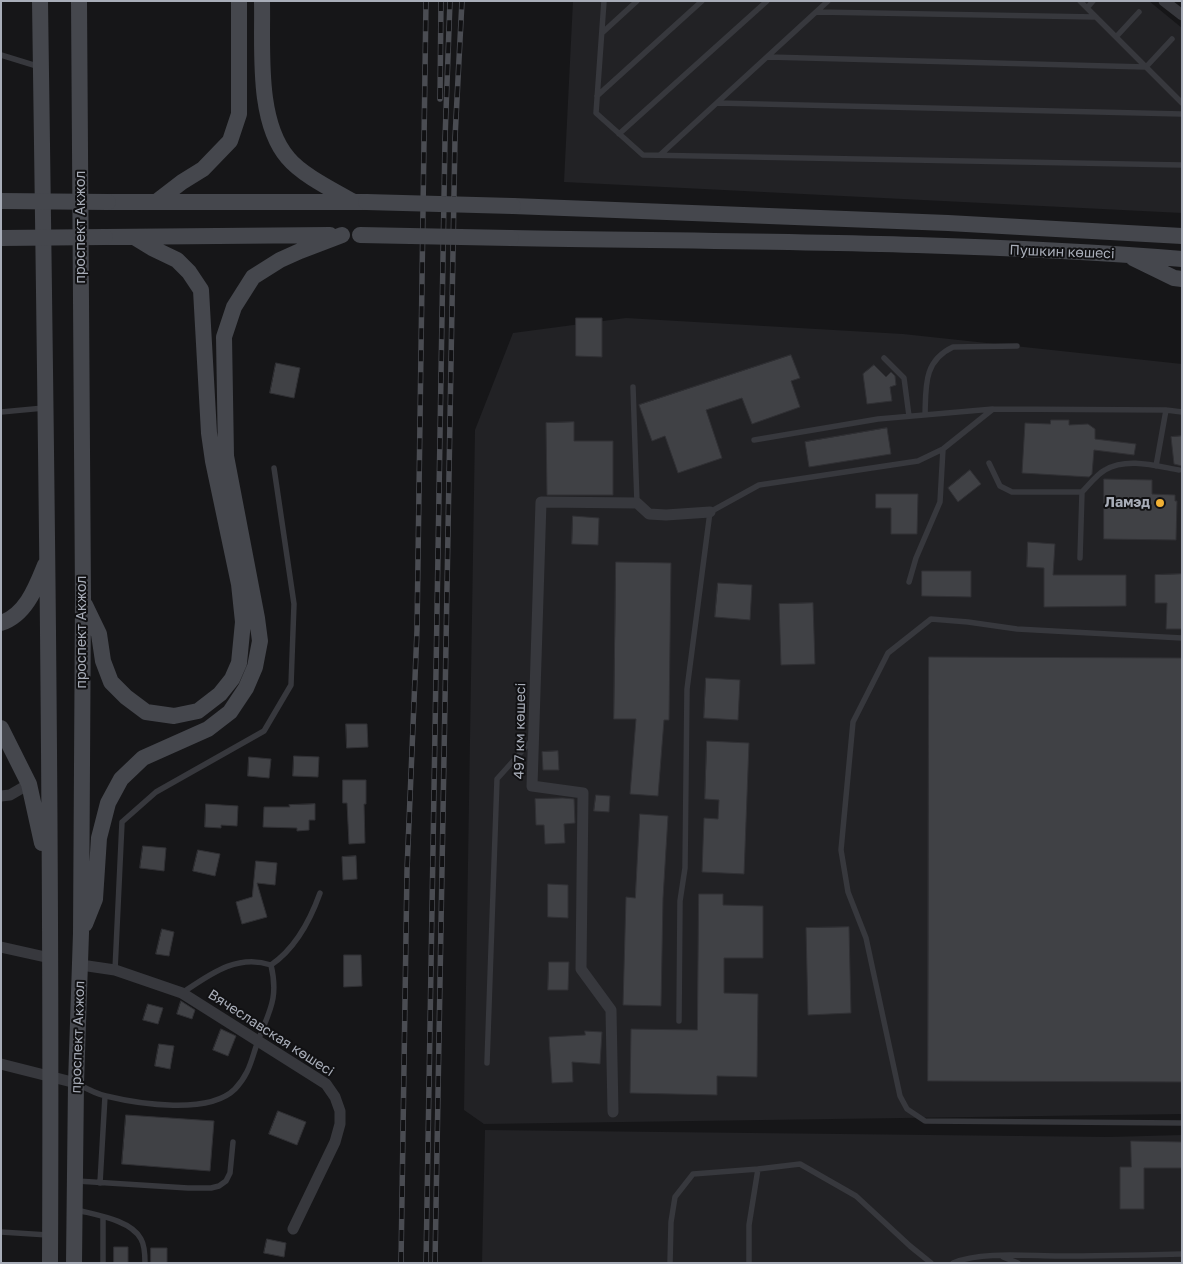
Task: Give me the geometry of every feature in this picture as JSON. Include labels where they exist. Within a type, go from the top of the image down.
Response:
[{"type":"main road","name":"проспект Акжол","points":[[40,1],[48,558],[51,1077],[50,1263]]},
{"type":"main road","name":"проспект Акжол","points":[[74,1263],[76,1083],[81,965],[82,598],[79,1]]},
{"type":"main road","points":[[156,202],[203,169],[230,141],[239,114],[239,1]]},
{"type":"main road","points":[[262,1],[264,94],[268,116],[275,137],[288,159],[322,183],[360,202]]},
{"type":"main road","name":"Пушкин көшесі","points":[[1,201],[360,202],[513,206],[948,223],[1182,236]]},
{"type":"main road","points":[[81,933],[95,898],[99,838],[108,803],[121,778],[143,758],[208,728],[230,712],[246,688],[255,667],[260,641],[257,618],[226,456],[224,337],[234,307],[253,277],[286,257],[342,235]]},
{"type":"main road","name":"Пушкин көшесі","points":[[1,238],[360,235],[943,246],[1124,254],[1182,259]]},
{"type":"main road","points":[[82,598],[98,634],[103,661],[111,682],[126,697],[146,712],[174,716],[198,711],[220,694],[232,679],[239,663],[243,622],[239,584],[213,461],[209,433],[201,290],[190,272],[177,260],[134,237]]},
{"type":"main road","points":[[1124,254],[1174,278],[1182,279]]},
{"type":"main road","points":[[1,623],[22,609],[34,592],[48,558]]},
{"type":"main road","points":[[1,728],[30,784],[49,881]]},
{"type":"street","points":[[1164,1],[1182,15]]},
{"type":"street","name":"497 км көшесі","points":[[613,1112],[610,1010],[582,969],[583,793],[532,786],[541,502],[637,504],[649,514],[666,515],[710,512]]},
{"type":"street","points":[[1,796],[10,795],[30,784]]},
{"type":"street","points":[[1,947],[50,958]]},
{"type":"street","name":"Вячеславская көшесі","points":[[81,965],[115,970],[182,993],[326,1084],[335,1097],[340,1112],[340,1124],[335,1142],[293,1229]]},
{"type":"street","points":[[1,1064],[76,1083]]},
{"type":"lane","points":[[604,1],[596,113],[644,155],[1182,165]]},
{"type":"lane","points":[[602,33],[637,1]]},
{"type":"lane","points":[[597,96],[702,1]]},
{"type":"lane","points":[[619,134],[767,1]]},
{"type":"lane","points":[[660,156],[828,1]]},
{"type":"lane","points":[[1080,1],[1182,103]]},
{"type":"lane","points":[[1087,8],[1093,1]]},
{"type":"lane","points":[[817,12],[1096,17]]},
{"type":"lane","points":[[1116,37],[1139,12]]},
{"type":"lane","points":[[768,57],[1146,67],[1172,39]]},
{"type":"lane","points":[[1,55],[41,67]]},
{"type":"lane","points":[[1176,98],[1182,92]]},
{"type":"lane","points":[[717,103],[1182,114]]},
{"type":"lane","points":[[925,415],[926,380],[932,364],[944,351],[953,347],[1017,346]]},
{"type":"lane","points":[[884,358],[904,378],[909,416]]},
{"type":"lane","points":[[633,388],[637,504]]},
{"type":"lane","points":[[1,412],[46,408]]},
{"type":"lane","points":[[679,1021],[680,901],[685,868],[687,689],[710,512],[759,485],[918,460],[943,449],[993,409]]},
{"type":"lane","points":[[754,440],[878,419],[993,409],[1166,410],[1182,412]]},
{"type":"lane","points":[[1156,466],[1166,410]]},
{"type":"lane","points":[[909,582],[916,558],[940,502],[943,449]]},
{"type":"lane","points":[[1080,558],[1082,492],[1104,470],[1125,463],[1179,470]]},
{"type":"lane","points":[[989,464],[1000,486],[1012,492],[1082,492]]},
{"type":"lane","points":[[115,970],[122,822],[156,792],[264,731],[291,685],[294,604],[274,468]]},
{"type":"lane","points":[[1182,638],[1017,629],[968,622],[931,620],[888,653],[854,722],[841,850],[848,892],[866,938],[900,1096],[907,1109],[925,1121],[1182,1123]]},
{"type":"lane","points":[[487,1063],[497,779],[534,738]]},
{"type":"lane","points":[[271,965],[283,957],[290,949],[313,914],[320,893]]},
{"type":"lane","points":[[182,993],[201,980],[230,965],[259,961],[271,965]]},
{"type":"lane","points":[[76,1083],[105,1096],[167,1104],[208,1103],[222,1097],[234,1089],[247,1073],[257,1042],[268,1019],[273,1001],[274,981],[271,965]]},
{"type":"lane","points":[[100,1183],[105,1096]]},
{"type":"lane","points":[[75,1181],[211,1188],[219,1186],[226,1181],[230,1173],[233,1142]]},
{"type":"lane","points":[[670,1263],[671,1222],[675,1197],[693,1174],[800,1164],[856,1196],[931,1263]]},
{"type":"lane","points":[[749,1263],[749,1225],[758,1169]]},
{"type":"lane","points":[[75,1210],[126,1225],[135,1231],[142,1240],[145,1263]]},
{"type":"lane","points":[[102,1217],[103,1263]]},
{"type":"lane","points":[[1,1232],[50,1235]]},
{"type":"lane","points":[[953,1263],[965,1257],[1182,1254]]},
{"type":"lane","points":[[1000,1256],[1018,1263]]},
{"type":"shaded area","points":[[573,1],[1149,1],[1182,28],[1182,213],[564,182]]},
{"type":"shaded area","points":[[626,318],[903,334],[1182,364],[1182,1114],[484,1124],[464,1110],[475,430],[513,333]]},
{"type":"shaded area","points":[[485,1130],[1109,1137],[1182,1135],[1182,1263],[482,1263]]},
{"type":"building","points":[[576,318],[602,318],[602,357],[576,356]]},
{"type":"building","points":[[791,355],[800,378],[791,381],[800,407],[752,424],[742,398],[706,410],[722,458],[678,473],[665,436],[652,441],[639,405]]},
{"type":"building","points":[[276,363],[300,368],[294,398],[270,393]]},
{"type":"building","points":[[874,365],[886,377],[891,372],[895,376],[896,385],[890,387],[892,401],[867,404],[863,374]]},
{"type":"building","points":[[1051,420],[1069,420],[1069,425],[1088,424],[1095,429],[1095,439],[1136,444],[1134,455],[1094,450],[1092,474],[1089,477],[1022,473],[1025,423],[1050,424]]},
{"type":"building","points":[[574,422],[574,441],[613,441],[613,495],[547,495],[546,423]]},
{"type":"building","points":[[887,428],[891,454],[809,467],[805,442]]},
{"type":"building","points":[[1182,436],[1182,466],[1174,464],[1171,437]]},
{"type":"building","points":[[970,470],[981,484],[958,502],[948,488]]},
{"type":"building","points":[[1104,479],[1152,480],[1152,494],[1175,495],[1175,501],[1177,501],[1176,540],[1104,539]]},
{"type":"building","points":[[876,494],[918,494],[917,534],[891,534],[891,508],[876,508]]},
{"type":"building","points":[[573,516],[599,518],[598,545],[572,544]]},
{"type":"building","points":[[1028,542],[1055,544],[1053,575],[1126,575],[1126,606],[1044,607],[1044,568],[1027,567]]},
{"type":"building","points":[[616,562],[671,563],[669,720],[664,720],[658,796],[630,794],[636,719],[614,719]]},
{"type":"building","points":[[922,571],[971,571],[971,597],[922,596]]},
{"type":"building","points":[[1182,574],[1182,629],[1166,629],[1167,603],[1155,603],[1155,575]]},
{"type":"building","points":[[718,583],[752,585],[750,620],[715,617]]},
{"type":"building","points":[[813,603],[815,664],[781,665],[779,604]]},
{"type":"building","points":[[929,657],[1182,658],[1182,1082],[928,1081]]},
{"type":"building","points":[[706,678],[740,680],[738,720],[704,718]]},
{"type":"building","points":[[346,724],[367,724],[368,747],[347,748]]},
{"type":"building","points":[[707,741],[749,743],[744,874],[702,872],[704,818],[718,819],[719,800],[705,799]]},
{"type":"building","points":[[558,751],[559,770],[543,770],[542,752]]},
{"type":"building","points":[[294,756],[319,757],[318,777],[293,776]]},
{"type":"building","points":[[249,757],[271,759],[269,778],[248,776]]},
{"type":"building","points":[[343,780],[366,780],[366,804],[364,804],[365,843],[349,844],[347,803],[343,803]]},
{"type":"building","points":[[596,795],[610,796],[609,812],[594,811]]},
{"type":"building","points":[[535,799],[574,799],[575,823],[564,824],[565,843],[545,844],[544,825],[536,825]]},
{"type":"building","points":[[206,804],[238,806],[237,826],[205,827]]},
{"type":"building","points":[[315,804],[315,820],[309,820],[309,830],[297,831],[297,828],[263,827],[264,807],[290,807],[289,805]]},
{"type":"building","points":[[640,814],[668,816],[663,898],[661,1006],[623,1005],[626,897],[635,898]]},
{"type":"building","points":[[143,846],[166,848],[164,871],[140,868]]},
{"type":"building","points":[[198,850],[220,854],[215,876],[193,871]]},
{"type":"building","points":[[356,856],[357,879],[343,880],[342,857]]},
{"type":"building","points":[[256,861],[277,863],[275,885],[257,883],[267,917],[242,924],[236,902],[252,897]]},
{"type":"building","points":[[548,884],[568,885],[568,918],[548,917]]},
{"type":"building","points":[[699,894],[723,894],[723,905],[763,906],[763,958],[724,958],[724,993],[758,994],[757,1077],[717,1076],[717,1095],[630,1093],[631,1029],[697,1030]]},
{"type":"building","points":[[849,927],[851,1013],[808,1015],[806,928]]},
{"type":"building","points":[[162,929],[174,932],[169,956],[156,954]]},
{"type":"building","points":[[344,955],[361,955],[362,986],[344,987]]},
{"type":"building","points":[[549,962],[569,962],[568,990],[548,990]]},
{"type":"building","points":[[181,1001],[195,1010],[192,1019],[177,1014]]},
{"type":"building","points":[[148,1004],[163,1008],[158,1024],[143,1020]]},
{"type":"building","points":[[221,1029],[236,1036],[228,1056],[213,1050]]},
{"type":"building","points":[[585,1031],[602,1032],[600,1064],[572,1062],[573,1082],[552,1083],[549,1037],[585,1035]]},
{"type":"building","points":[[159,1044],[174,1046],[170,1069],[155,1066]]},
{"type":"building","points":[[278,1111],[306,1122],[297,1145],[269,1134]]},
{"type":"building","points":[[126,1115],[214,1121],[210,1171],[122,1164]]},
{"type":"building","points":[[1131,1141],[1182,1142],[1182,1168],[1144,1168],[1144,1209],[1120,1209],[1120,1167],[1131,1167]]},
{"type":"building","points":[[267,1239],[286,1243],[284,1257],[264,1253]]},
{"type":"building","points":[[114,1247],[128,1247],[128,1263],[114,1263]]},
{"type":"building","points":[[151,1248],[167,1248],[167,1263],[151,1263]]},
{"type":"railway","points":[[401,1263],[407,870],[417,630],[426,1]]},
{"type":"railway","points":[[440,99],[441,1]]},
{"type":"railway","points":[[426,1263],[445,139],[450,1]]},
{"type":"railway","points":[[435,1263],[455,138],[462,1]]},
{"type":"place","name":"Ламэд","points":[[1160,503]]}]
